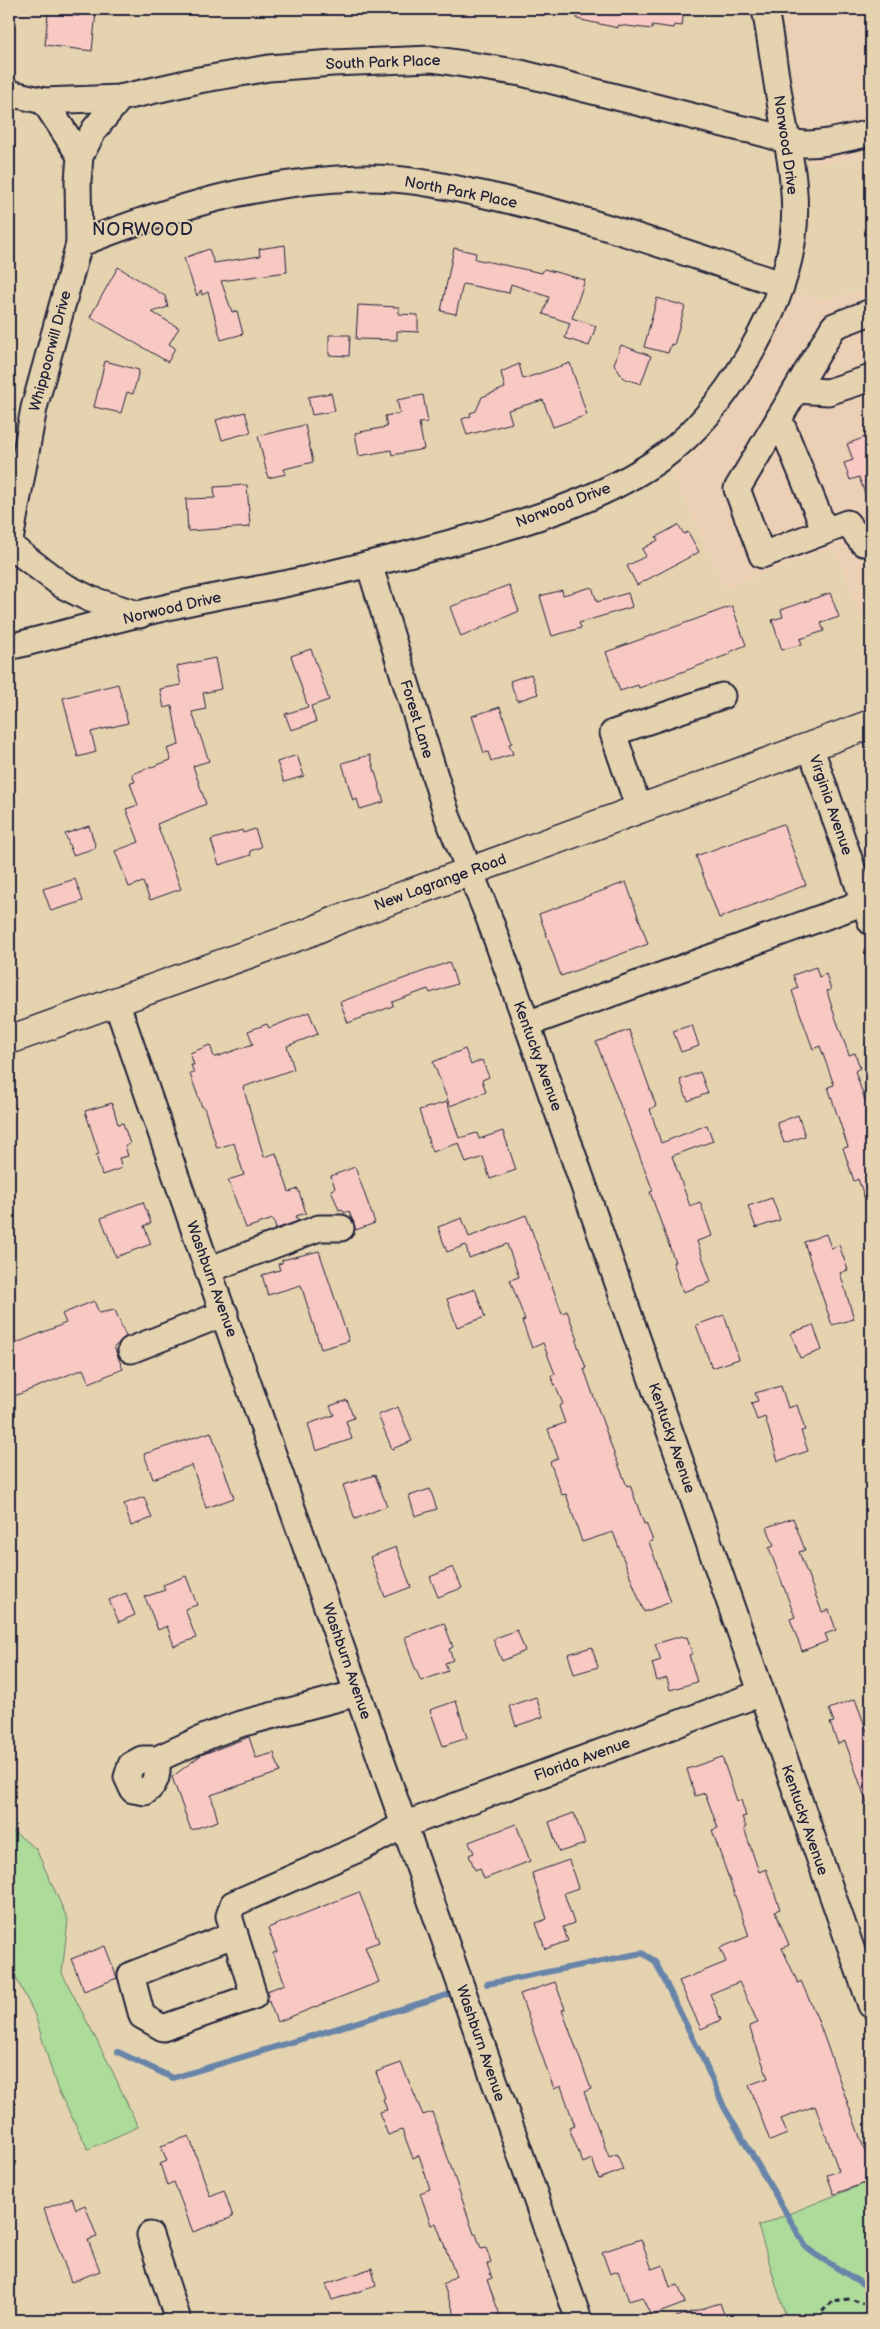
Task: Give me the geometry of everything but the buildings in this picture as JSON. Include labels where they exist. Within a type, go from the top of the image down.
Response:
[{"type":"main road","name":"New Lagrange Road","points":[[9,1040],[180,980],[871,724]]},
{"type":"street","name":"Norwood Drive","points":[[9,647],[207,598],[280,585],[369,564],[498,530],[601,493],[652,465],[685,438],[718,402],[754,346],[772,311],[791,252],[794,233],[792,162],[765,9]]},
{"type":"street","name":"South Park Place","points":[[9,92],[44,101],[120,98],[199,80],[269,68],[432,59],[521,73],[809,144],[871,133]]},
{"type":"street","name":"Whippoorwill Drive","points":[[9,546],[34,408],[79,244],[78,181],[80,156],[94,130],[120,98]]},
{"type":"street","points":[[44,101],[80,156]]},
{"type":"street","name":"North Park Place","points":[[79,244],[150,216],[230,194],[294,183],[361,178],[398,180],[426,182],[515,201],[781,284]]},
{"type":"street","points":[[869,548],[847,523],[762,555],[737,489],[834,326],[871,312]]},
{"type":"street","points":[[796,390],[828,392],[871,378]]},
{"type":"street","points":[[779,418],[825,532]]},
{"type":"street","points":[[9,546],[62,585],[90,599],[140,615]]},
{"type":"street","name":"Forest Lane","points":[[369,564],[448,818],[469,872]]},
{"type":"street","points":[[639,809],[613,733],[722,696]]},
{"type":"street","name":"Virginia Avenue","points":[[810,746],[868,912]]},
{"type":"street","name":"Kentucky Avenue","points":[[469,872],[489,918],[527,1024],[871,2005]]},
{"type":"street","points":[[527,1024],[868,912]]},
{"type":"street","name":"Washburn Avenue","points":[[116,1001],[208,1270],[225,1312],[579,2320]]},
{"type":"street","points":[[208,1270],[319,1228],[341,1228]]},
{"type":"street","points":[[131,1350],[225,1312]]},
{"type":"street","points":[[157,1759],[240,1724],[358,1693]]},
{"type":"street","name":"Florida Avenue","points":[[235,1934],[131,1975],[142,2016],[163,2028],[254,1996],[235,1934],[229,1916],[233,1904],[363,1847],[404,1825],[761,1693]]},
{"type":"street","points":[[150,2236],[178,2320]]},
{"type":"path","points":[[820,2320],[821,2313],[832,2301],[850,2300],[871,2306]]},
{"type":"shaded area","points":[[781,9],[871,9],[871,158],[808,164]]},
{"type":"shaded area","points":[[871,288],[871,644],[834,548],[725,589],[671,470],[692,456],[744,389],[796,293],[827,300]]},
{"type":"green space","points":[[9,1828],[36,1849],[68,1920],[62,1973],[110,2066],[138,2127],[88,2149],[57,2088],[35,2015],[9,1964]]},
{"type":"green space","points":[[871,2181],[871,2320],[787,2320],[758,2226]]},
{"type":"waterway","points":[[487,1984],[642,1953],[655,1961],[703,2059],[724,2107],[806,2247],[871,2289]]},
{"type":"waterway","points":[[118,2052],[173,2078],[450,1994]]},
{"type":"district","name":"NORWOOD","points":[[143,229]]}]
